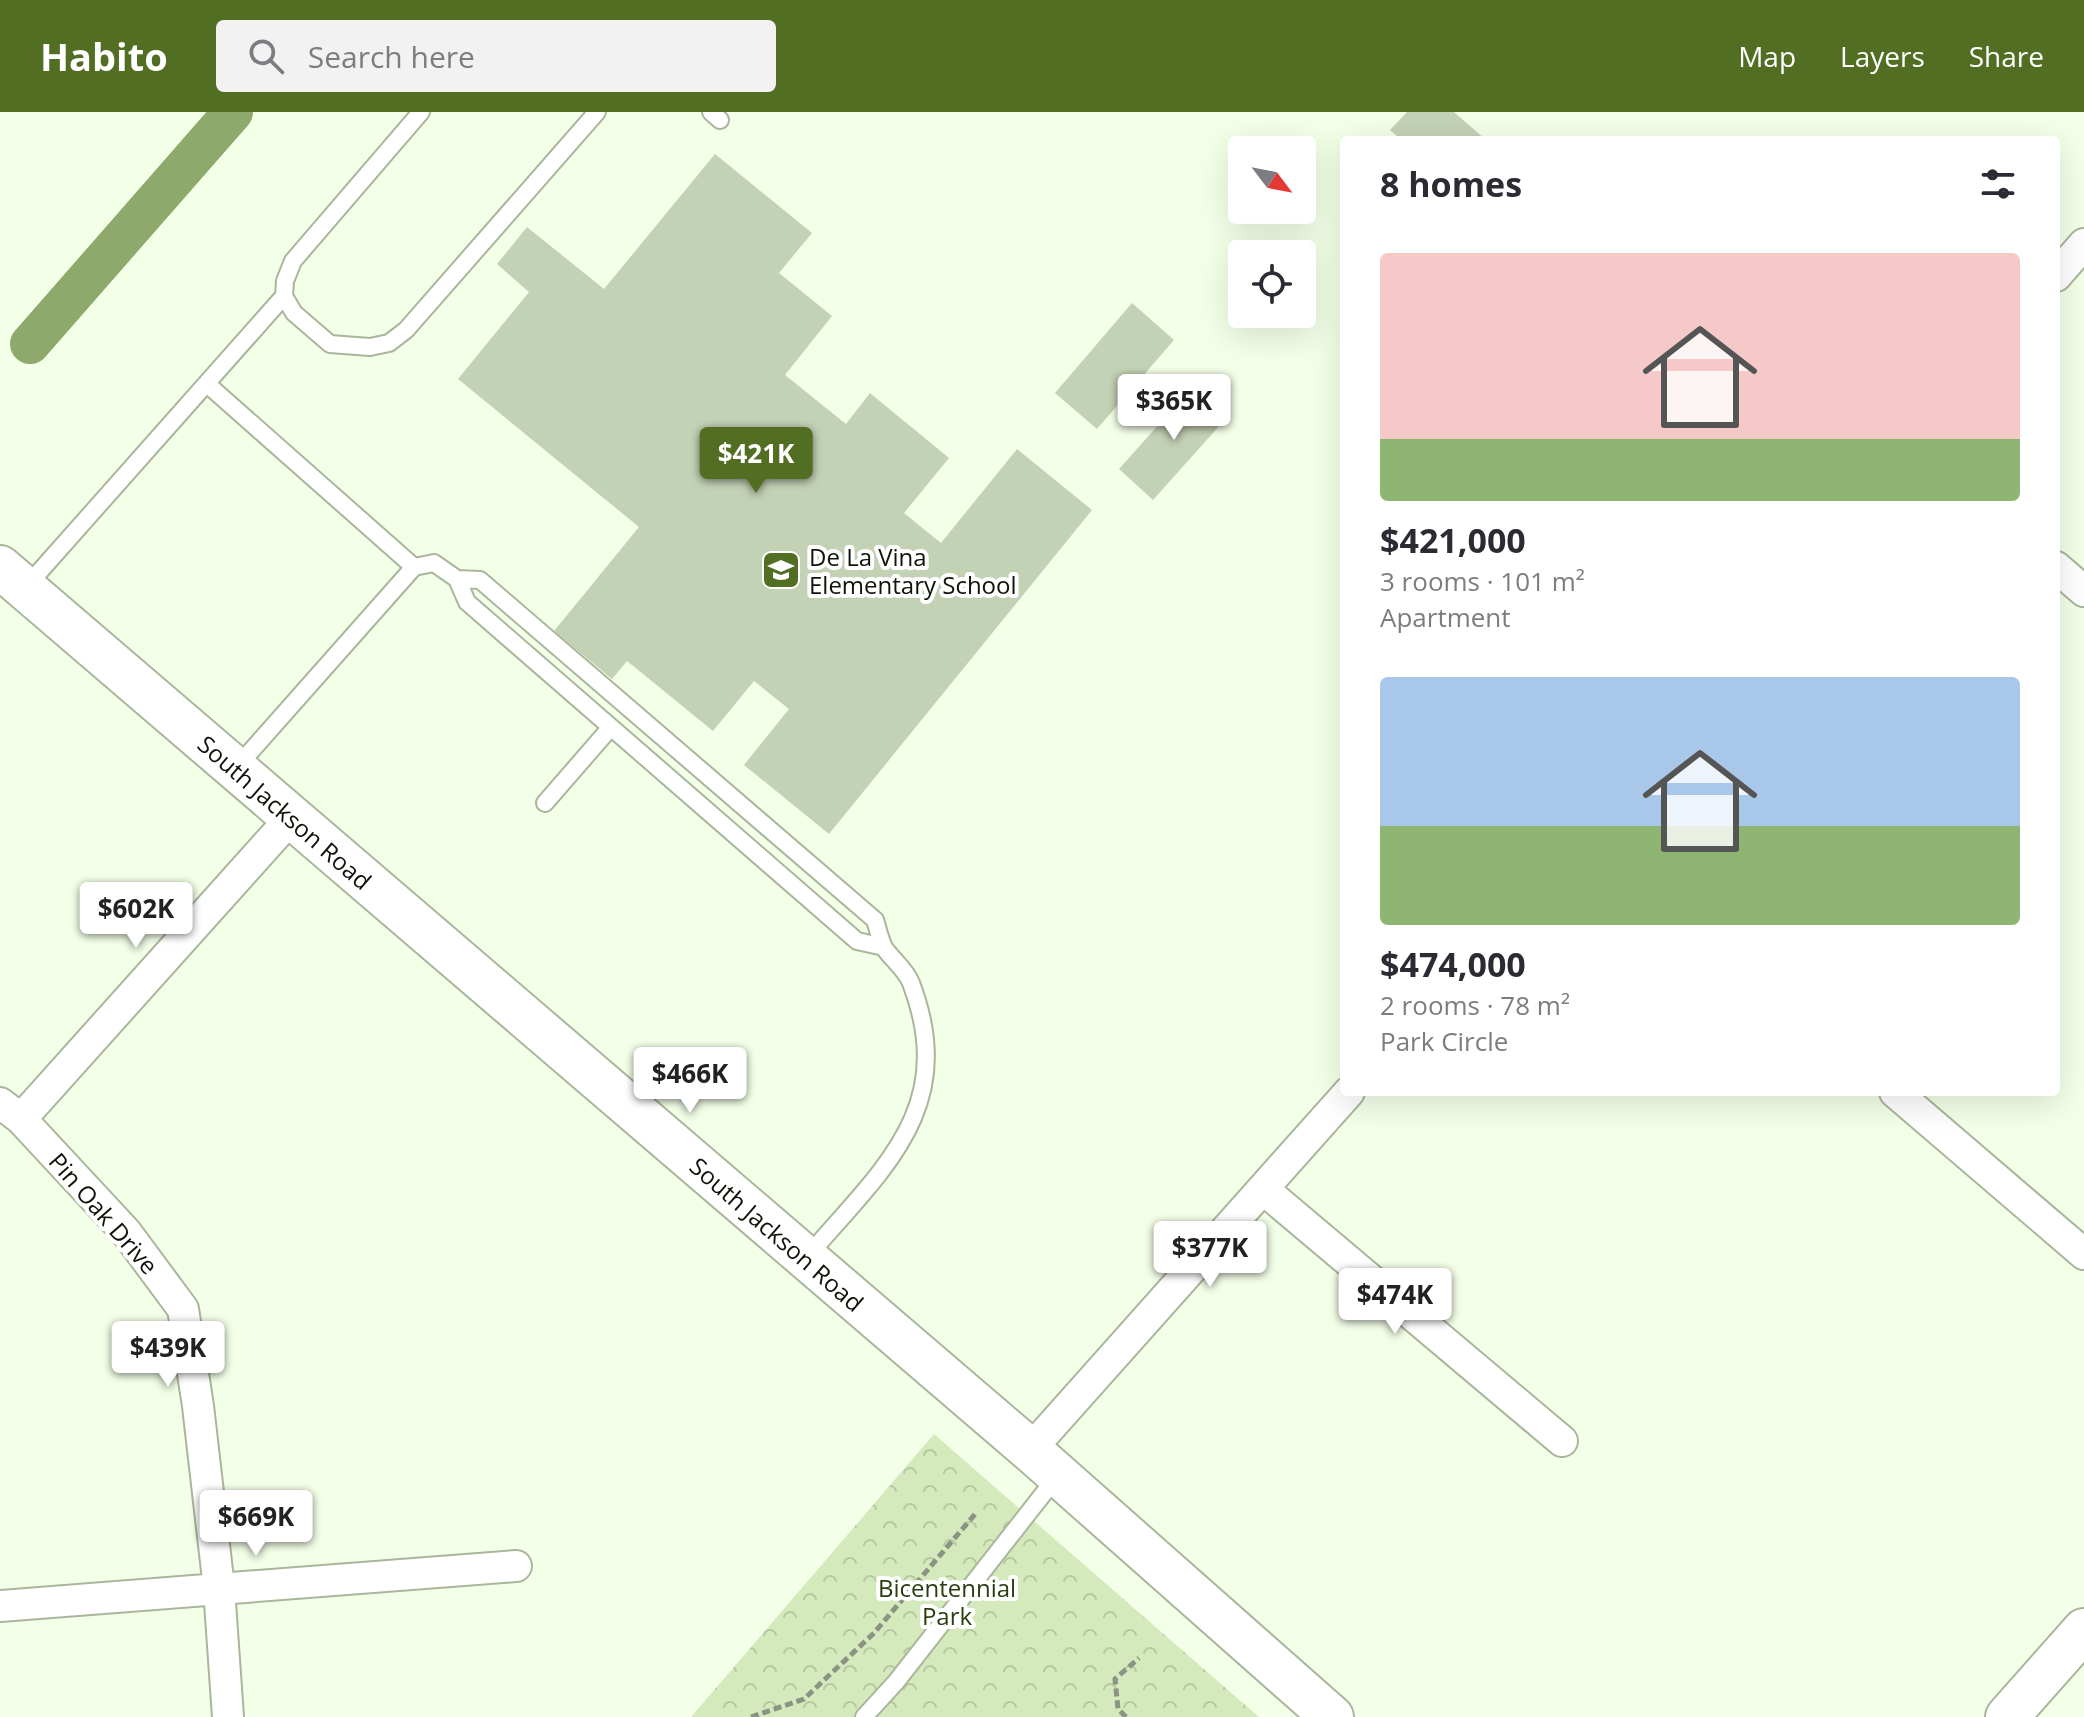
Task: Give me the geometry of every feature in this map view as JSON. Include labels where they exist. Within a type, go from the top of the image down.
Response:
[{"type":"main road","name":"South Jackson Road","points":[[12,578],[1044,1462],[1332,1717]]},
{"type":"main road","points":[[2007,1717],[2081,1640]]},
{"type":"street","points":[[2060,271],[2084,244]]},
{"type":"street","points":[[2060,570],[2084,591]]},
{"type":"street","points":[[10,1111],[291,818]]},
{"type":"street","points":[[1044,1462],[1263,1189],[1345,1096]]},
{"type":"street","points":[[1900,1096],[2084,1254]]},
{"type":"street","name":"Pin Oak Drive","points":[[10,1111],[126,1232],[183,1309],[198,1406],[219,1588],[228,1717]]},
{"type":"street","points":[[1263,1189],[1562,1441]]},
{"type":"street","points":[[0,1606],[516,1566]]},
{"type":"lane","points":[[421,112],[293,261],[285,281],[284,296],[294,313],[330,344],[370,347],[389,343],[406,330],[597,112]]},
{"type":"lane","points":[[12,578],[207,384],[284,296]]},
{"type":"lane","points":[[207,384],[414,567]]},
{"type":"lane","points":[[235,769],[414,567],[434,563],[457,579],[467,602],[857,941],[884,947]]},
{"type":"lane","points":[[457,579],[480,580],[875,920],[884,947],[910,981],[927,1047],[926,1080],[916,1113],[900,1145],[806,1258]]},
{"type":"lane","points":[[545,803],[611,727]]},
{"type":"lane","points":[[864,1717],[896,1682],[1044,1462]]},
{"type":"path","points":[[751,1717],[804,1699],[874,1633],[976,1513]]},
{"type":"path","points":[[1126,1717],[1118,1709],[1115,1679],[1139,1658]]},
{"type":"green space","name":"Bicentennial Park","points":[[934,1434],[1259,1717],[691,1717]]},
{"type":"building","points":[[1407,112],[1454,112],[1481,136],[1397,136],[1390,130]]},
{"type":"building","points":[[715,154],[812,233],[779,273],[832,316],[785,375],[846,424],[870,393],[949,458],[904,513],[941,543],[1017,449],[1092,510],[829,834],[744,765],[789,709],[754,681],[713,731],[627,661],[612,679],[554,631],[639,527],[458,379],[529,292],[497,264],[527,227],[604,289]]},
{"type":"building","points":[[1132,303],[1174,340],[1097,429],[1055,393]]},
{"type":"building","points":[[1194,385],[1229,415],[1153,500],[1119,469]]},
{"type":"waterway","points":[[30,344],[233,112]]},
{"type":"place","name":"De La Vina Elementary School","points":[[781,570]]}]
